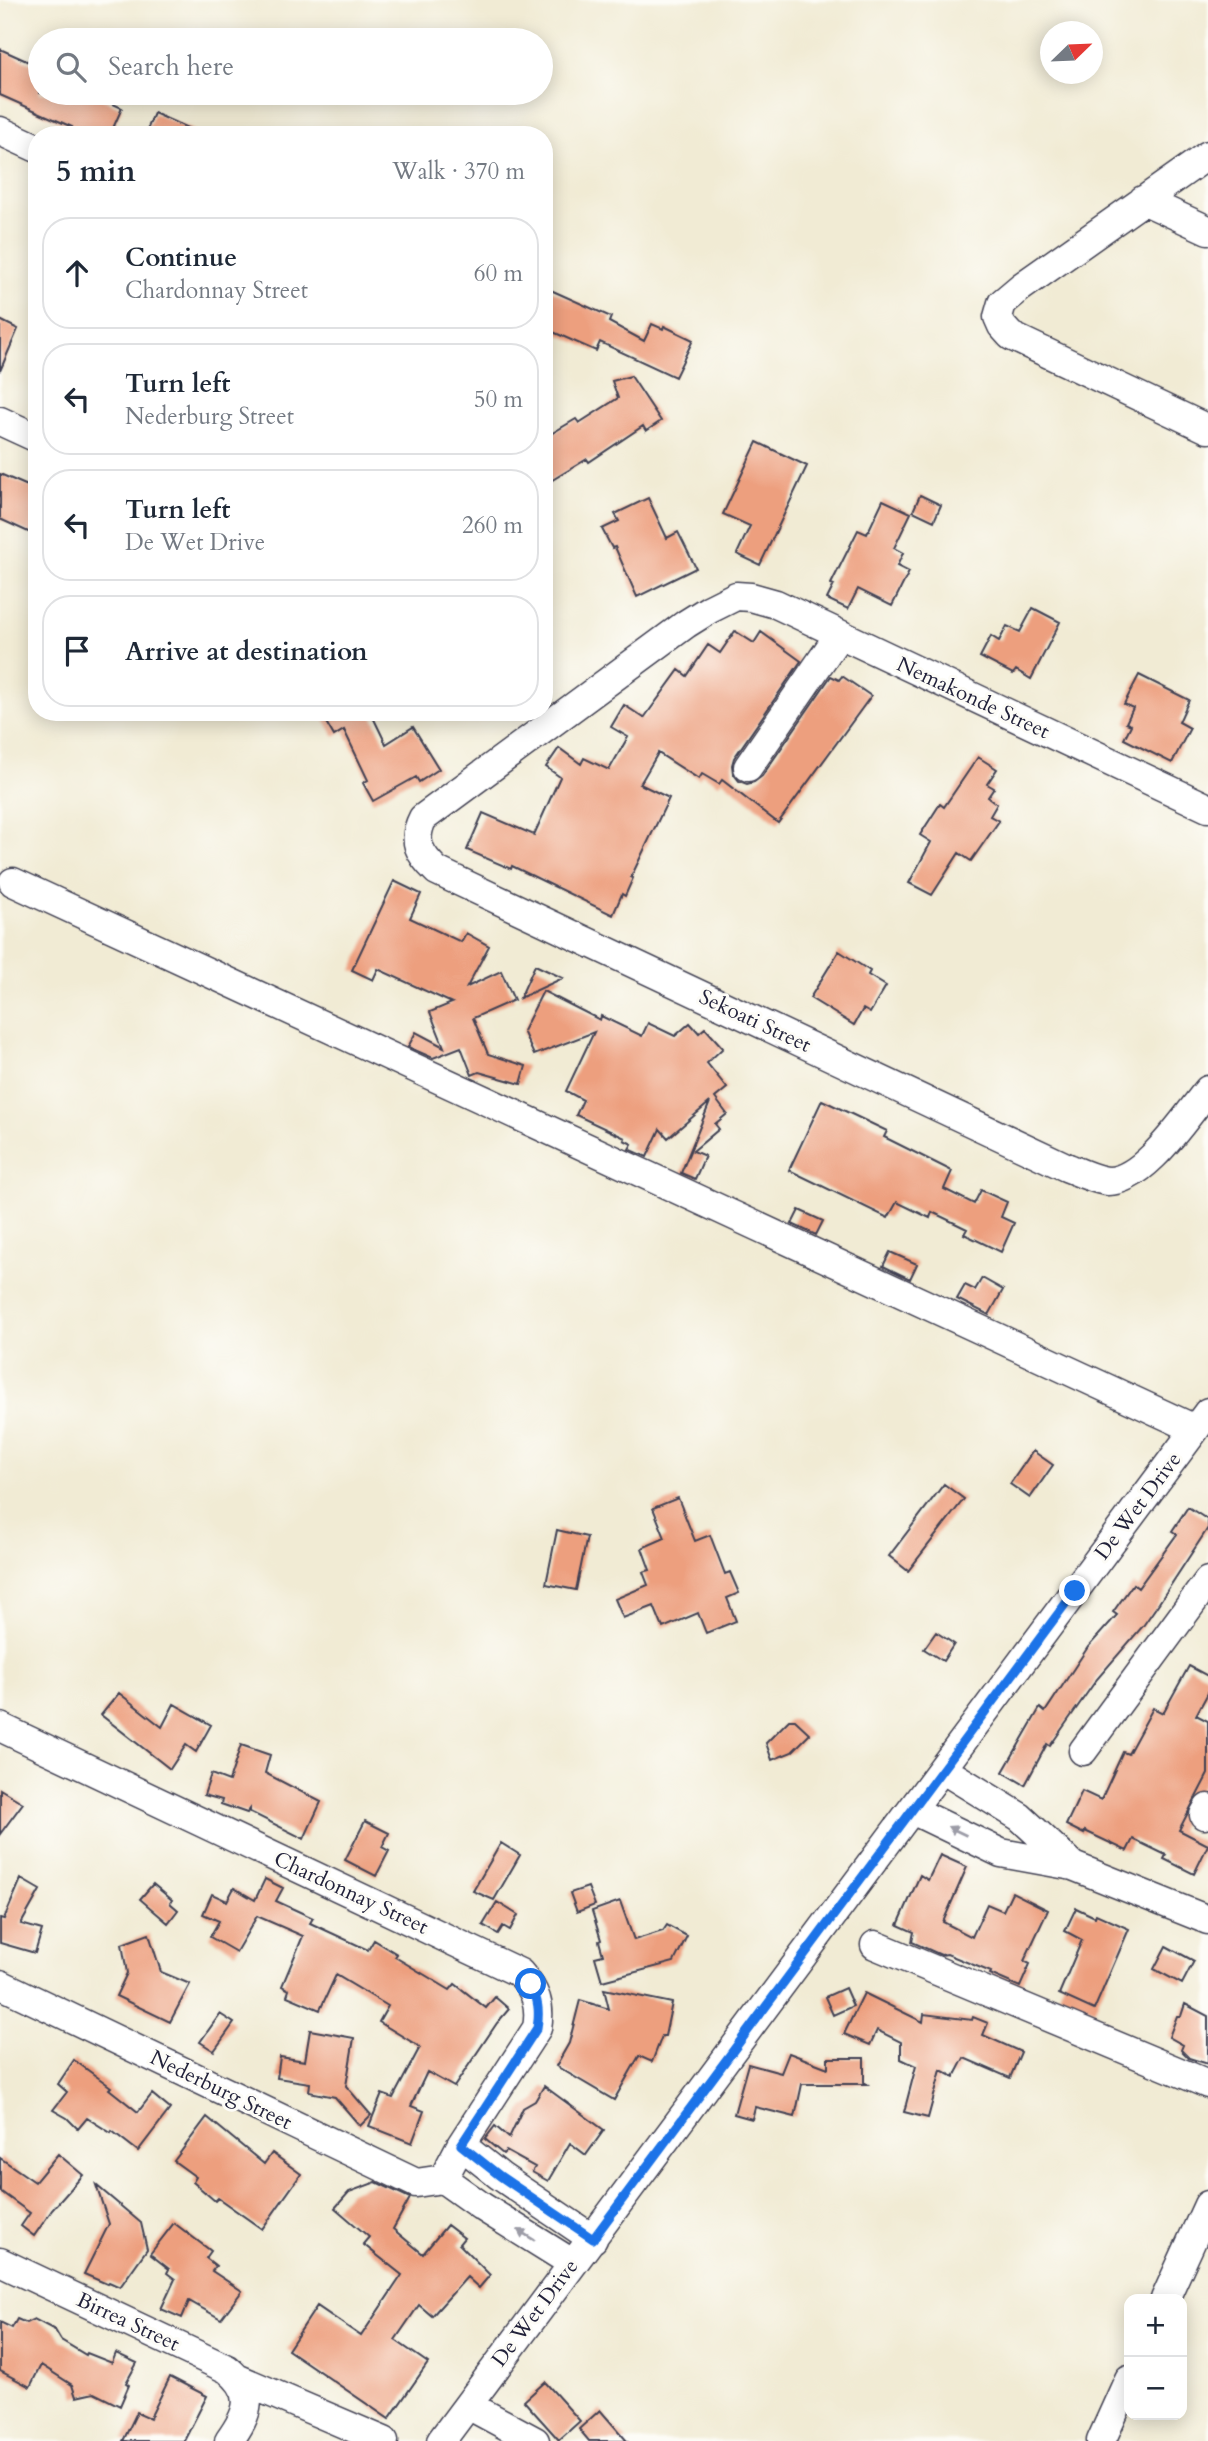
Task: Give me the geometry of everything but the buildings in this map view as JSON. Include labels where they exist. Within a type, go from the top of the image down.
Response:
[{"type":"street","points":[[0,131],[28,144]]},
{"type":"street","points":[[1208,155],[1015,292],[1002,303],[998,317],[1011,336],[1208,429]]},
{"type":"street","points":[[1143,201],[1208,230]]},
{"type":"street","points":[[0,421],[28,434]]},
{"type":"street","name":"Nemakonde Street","points":[[423,818],[686,624],[736,596],[776,604],[1208,808]]},
{"type":"street","points":[[748,767],[839,635]]},
{"type":"street","name":"Sekoati Street","points":[[423,818],[416,842],[424,858],[437,871],[1066,1167],[1105,1181],[1118,1180],[1133,1174],[1153,1156],[1208,1090]]},
{"type":"street","points":[[13,882],[1202,1420]]},
{"type":"street","name":"De Wet Drive","points":[[441,2441],[1202,1420]]},
{"type":"street","points":[[1083,1751],[1208,1581]]},
{"type":"street","name":"Chardonnay Street","points":[[0,1727],[520,1973],[531,1984],[537,1997],[540,2011],[537,2028],[461,2145]]},
{"type":"street","points":[[942,1769],[1020,1817],[1073,1866]]},
{"type":"street","points":[[912,1810],[1001,1853],[1073,1866],[1208,1920]]},
{"type":"street","points":[[875,1945],[1208,2084]]},
{"type":"street","name":"Nederburg Street","points":[[0,1984],[416,2183],[443,2179]]},
{"type":"street","points":[[572,2263],[443,2179],[461,2145],[500,2176],[593,2239]]},
{"type":"street","points":[[1167,2294],[1208,2205]]},
{"type":"street","name":"Birrea Street","points":[[0,2262],[228,2369],[244,2386],[384,2441]]},
{"type":"street","points":[[229,2441],[247,2405],[244,2386]]},
{"type":"street","points":[[1101,2441],[1124,2390]]},
{"type":"street","points":[[468,2405],[536,2441]]},
{"type":"route","points":[[531,1984],[540,2011],[537,2028],[461,2145],[500,2176],[593,2239],[1075,1591]]}]
